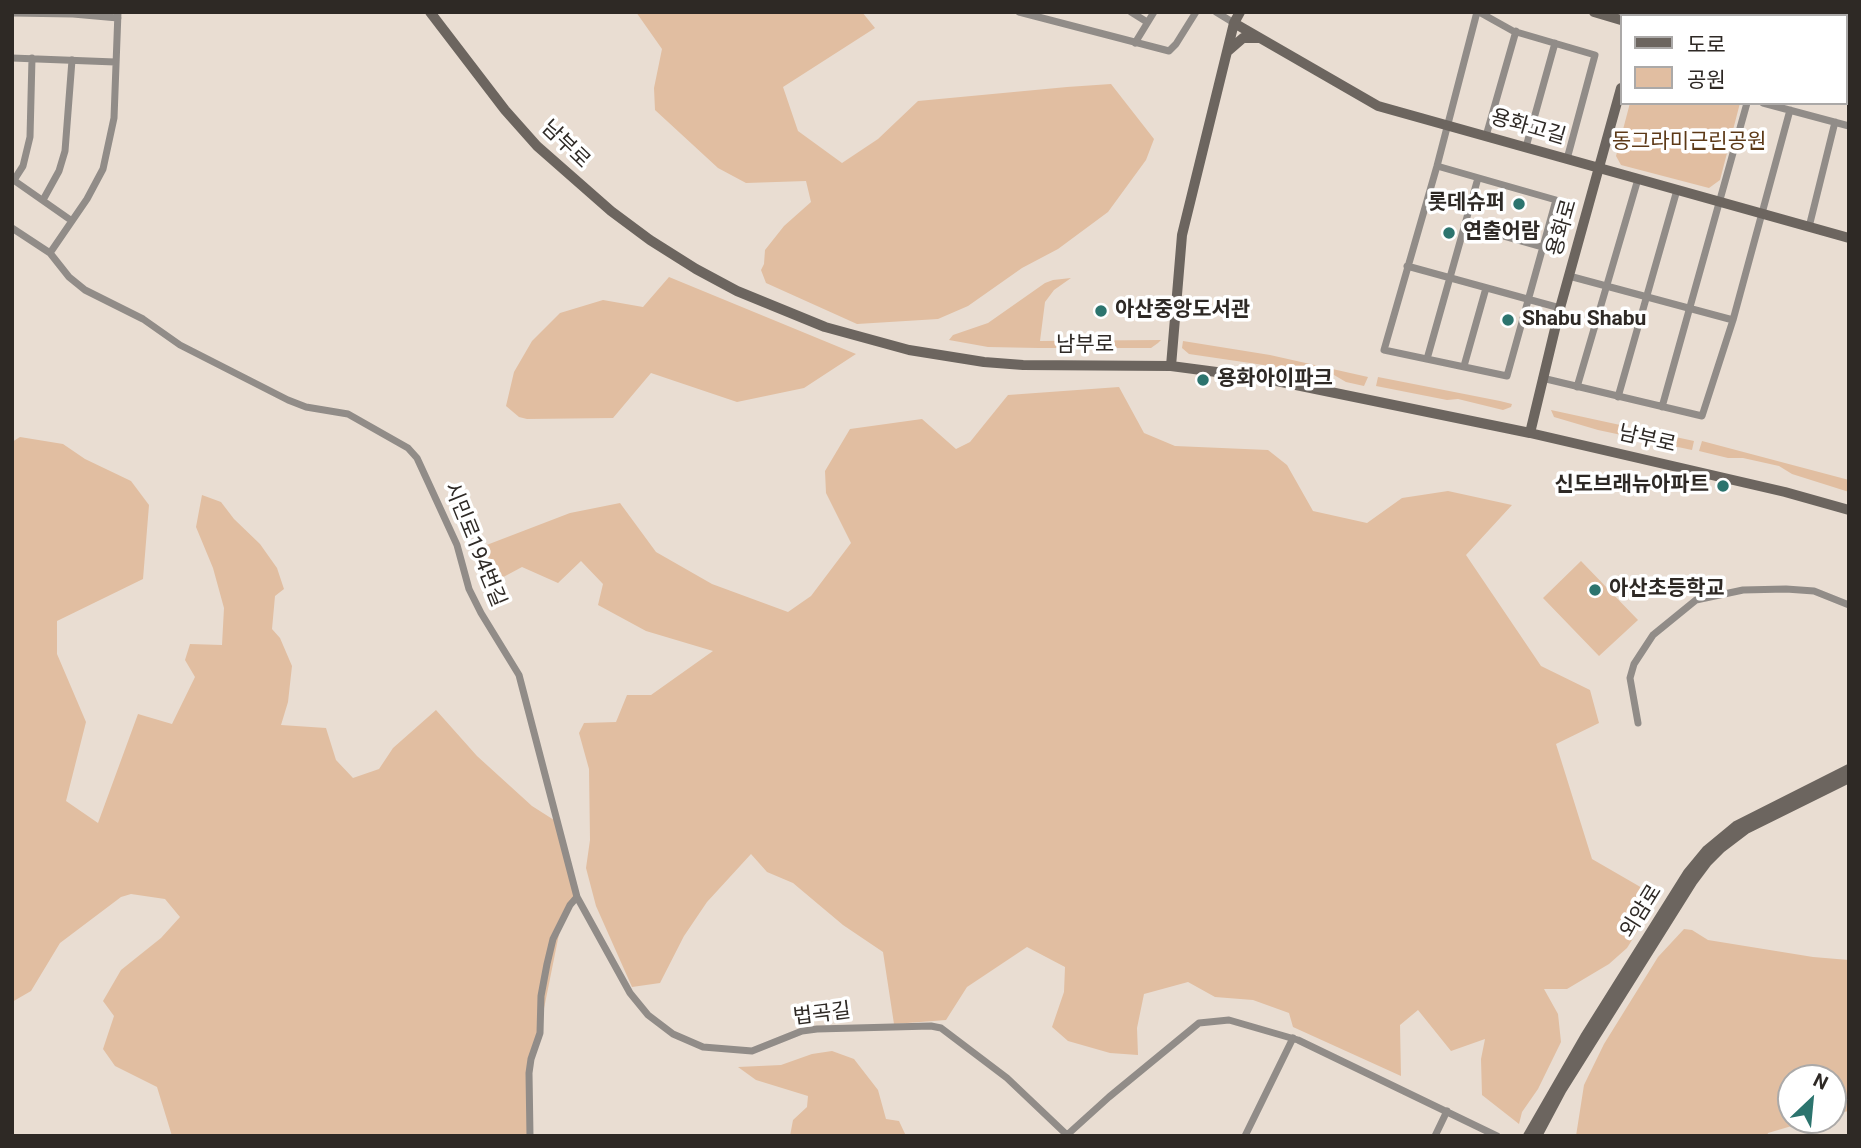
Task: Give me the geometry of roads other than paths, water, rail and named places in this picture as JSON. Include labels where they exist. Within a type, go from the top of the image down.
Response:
[{"type":"street","name":"남부로","points":[[430,12],[505,110],[537,146],[579,185],[650,240],[695,269],[783,312],[836,331],[869,341],[952,358],[1023,365],[1171,366],[1262,379],[1530,433],[1785,492],[1849,510]]},
{"type":"street","points":[[1019,12],[1169,51],[1177,44],[1196,12]]},
{"type":"street","points":[[1131,12],[1147,22]]},
{"type":"street","points":[[1135,43],[1154,12]]},
{"type":"street","name":"용화고길","points":[[1216,12],[1378,106],[1849,238]]},
{"type":"street","points":[[1171,366],[1182,235],[1234,23],[1240,12]]},
{"type":"street","points":[[1437,166],[1556,200],[1507,376],[1384,350],[1478,12],[1516,31],[1595,54],[1567,159]]},
{"type":"street","points":[[1594,12],[1619,19]]},
{"type":"street","points":[[12,13],[118,15],[114,118],[103,169],[87,199],[50,253]]},
{"type":"street","points":[[1486,136],[1516,31]]},
{"type":"street","points":[[1227,53],[1243,38],[1262,38]]},
{"type":"street","points":[[1526,147],[1555,43]]},
{"type":"street","points":[[12,58],[115,62]]},
{"type":"street","points":[[32,58],[30,137],[23,166],[13,179],[72,221]]},
{"type":"street","points":[[43,200],[59,171],[65,151],[72,60]]},
{"type":"street","name":"용화로","points":[[1530,433],[1560,308],[1619,95]]},
{"type":"street","points":[[1662,407],[1745,105]]},
{"type":"street","points":[[1771,105],[1849,126]]},
{"type":"street","points":[[1542,379],[1702,416],[1733,320],[1790,110]]},
{"type":"street","points":[[1809,227],[1835,122]]},
{"type":"street","points":[[1427,359],[1478,178]]},
{"type":"street","points":[[1577,387],[1638,179]]},
{"type":"street","points":[[1618,397],[1677,190]]},
{"type":"street","points":[[1464,225],[1542,247]]},
{"type":"street","name":"시민로194번길","points":[[12,228],[50,253],[69,277],[85,290],[143,319],[180,345],[288,400],[306,407],[348,414],[408,448],[417,458],[457,545],[469,589],[519,675],[577,897]]},
{"type":"street","points":[[1407,266],[1560,308]]},
{"type":"street","points":[[1569,276],[1733,320]]},
{"type":"street","points":[[1464,366],[1486,288]]},
{"type":"street","points":[[1637,723],[1629,678],[1634,664],[1653,635],[1696,600],[1743,590],[1786,589],[1814,591],[1849,605]]},
{"type":"street","name":"외암로","points":[[1528,1136],[1585,1037],[1688,873],[1707,850],[1736,826],[1849,769]]},
{"type":"street","name":"외암로","points":[[1538,1136],[1562,1089],[1707,862],[1746,829],[1849,778]]},
{"type":"street","points":[[530,1136],[529,1073],[540,1032],[541,996],[547,964],[553,939],[570,905],[577,897]]},
{"type":"street","name":"법곡길","points":[[577,897],[629,993],[648,1015],[673,1034],[703,1046],[752,1051],[802,1031],[817,1029],[941,1028],[1007,1078],[1067,1135]]},
{"type":"street","points":[[1067,1135],[1171,1043],[1199,1023],[1229,1020],[1293,1038],[1497,1136]]},
{"type":"street","points":[[1245,1136],[1293,1038]]},
{"type":"street","points":[[1435,1136],[1447,1111]]},
{"type":"place","name":"롯데슈퍼","points":[[1519,204]]},
{"type":"place","name":"연출어람","points":[[1449,233]]},
{"type":"place","name":"아산중앙도서관","points":[[1101,311]]},
{"type":"place","name":"Shabu Shabu","points":[[1508,320]]},
{"type":"place","name":"용화아이파크","points":[[1203,380]]},
{"type":"place","name":"신도브래뉴아파트","points":[[1723,486]]},
{"type":"place","name":"아산초등학교","points":[[1595,590]]},
{"type":"park label","name":"동그라미근린공원","points":[[1689,143]]}]
